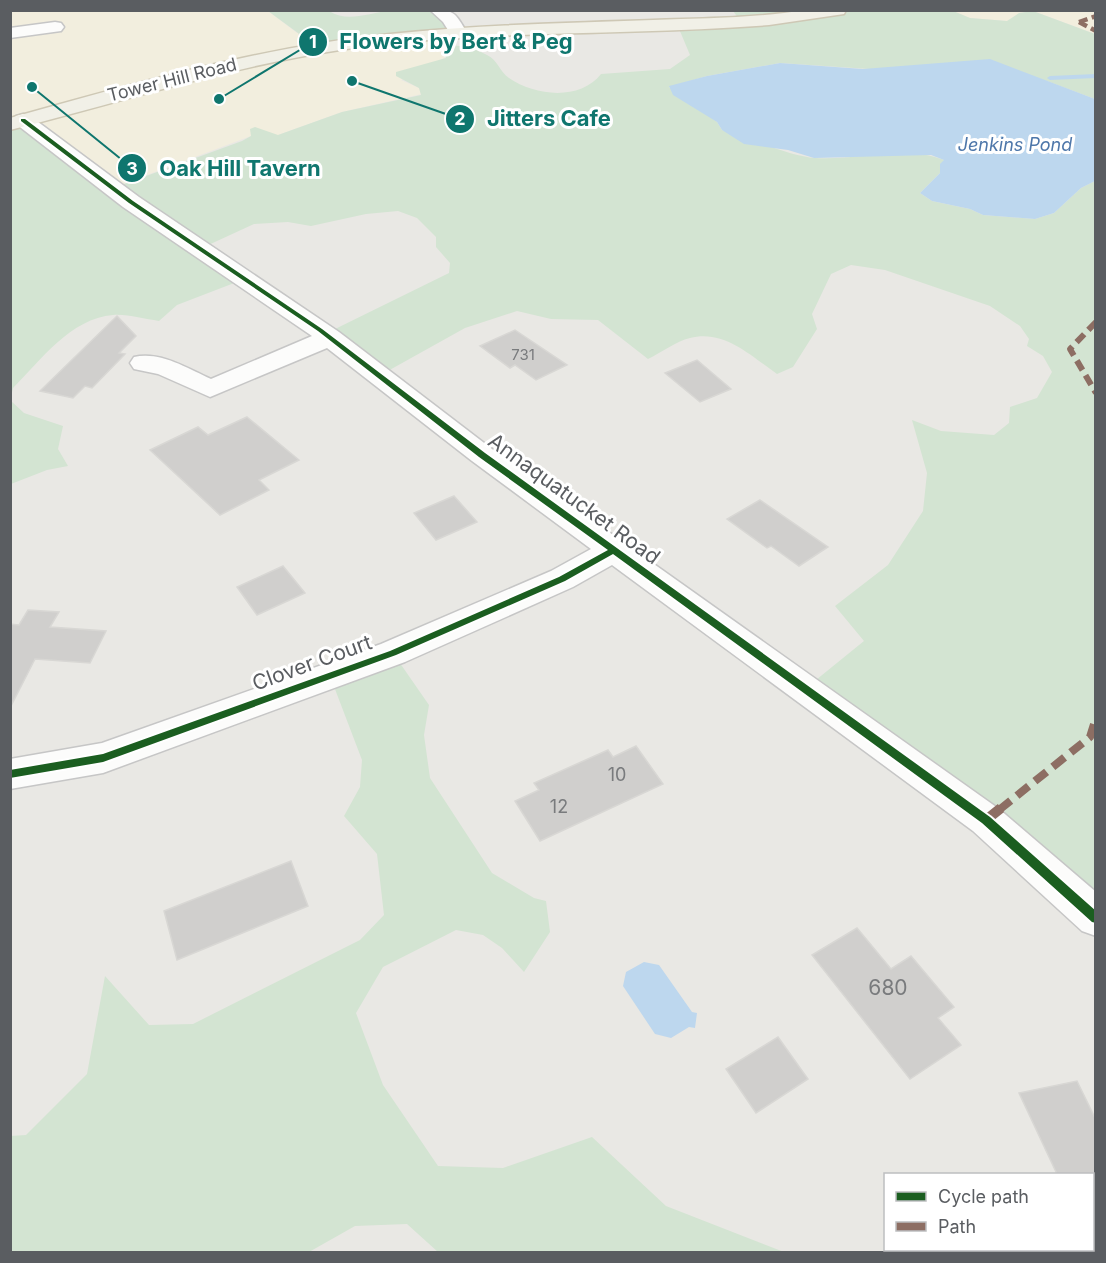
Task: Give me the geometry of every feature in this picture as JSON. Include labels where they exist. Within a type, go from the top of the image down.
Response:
[{"type":"main road","name":"Tower Hill Road","points":[[17,122],[140,86],[249,61],[387,40],[459,34],[776,20],[838,10]]},
{"type":"street","points":[[438,10],[450,19],[459,34]]},
{"type":"street","points":[[10,33],[55,27]]},
{"type":"street","name":"Annaquatucket Road","points":[[17,122],[330,338],[613,551],[986,820],[1095,918]]},
{"type":"street","points":[[143,363],[165,367],[210,388],[330,338]]},
{"type":"street","name":"Clover Court","points":[[10,774],[36,772],[103,758],[393,652],[562,579],[613,551]]},
{"type":"shaded area","points":[[11,11],[268,11],[297,33],[440,38],[446,57],[401,80],[419,88],[422,94],[342,112],[278,135],[251,136],[115,187],[11,123]]},
{"type":"shaded area","points":[[951,11],[1026,11],[1007,21],[970,18]]},
{"type":"shaded area","points":[[1033,11],[1095,11],[1095,34]]},
{"type":"green space","points":[[394,10],[439,11],[461,32],[308,50],[298,33],[268,11],[329,11],[336,15],[350,17]]},
{"type":"green space","points":[[951,10],[970,18],[1007,21],[1019,13],[1033,11],[1095,34],[1095,99],[1047,81],[780,63],[707,76],[669,87],[717,122],[722,130],[805,157],[831,158],[913,153],[944,160],[940,173],[920,193],[932,201],[970,209],[983,215],[1035,219],[1054,213],[1081,188],[1095,181],[1095,919],[811,684],[864,641],[835,606],[888,565],[923,511],[927,473],[912,420],[941,431],[994,435],[1009,423],[1010,407],[1037,398],[1052,372],[1043,356],[1027,346],[1029,339],[1020,326],[990,306],[885,270],[851,265],[831,274],[812,314],[817,329],[793,367],[777,374],[747,352],[714,337],[690,338],[648,359],[598,320],[551,319],[517,311],[465,328],[386,372],[331,331],[449,273],[450,263],[436,247],[436,237],[417,218],[398,211],[366,214],[311,226],[288,222],[254,224],[204,247],[242,280],[177,305],[159,321],[113,315],[83,324],[57,342],[45,354],[13,388],[11,397],[11,124],[21,120],[116,187],[242,141],[251,136],[250,129],[255,127],[278,135],[342,112],[421,95],[419,88],[396,76],[396,72],[446,58],[443,45],[455,45],[481,52],[496,62],[509,78],[520,84],[531,89],[557,93],[581,89],[601,74],[670,69],[690,55],[677,24],[739,19],[733,11]]},
{"type":"green space","points":[[11,401],[24,413],[63,426],[58,449],[68,466],[47,470],[11,484]]},
{"type":"green space","points":[[395,656],[429,705],[424,735],[430,778],[492,873],[534,898],[546,901],[550,932],[524,972],[502,948],[483,935],[456,930],[383,967],[356,1013],[383,1085],[438,1166],[503,1168],[592,1137],[666,1206],[784,1252],[438,1252],[407,1224],[355,1226],[309,1252],[11,1252],[10,1136],[26,1135],[87,1074],[105,976],[149,1025],[193,1024],[360,940],[384,915],[377,854],[344,816],[360,787],[362,760],[330,676]]},
{"type":"water","name":"Jenkins Pond","points":[[990,59],[1095,99],[1095,181],[1081,188],[1054,213],[1035,219],[983,215],[970,209],[932,201],[920,193],[940,173],[940,164],[944,160],[931,155],[814,158],[788,150],[744,144],[722,130],[717,122],[673,95],[669,86],[707,76],[780,63],[863,69]]},
{"type":"water","points":[[644,962],[659,965],[692,1012],[697,1013],[695,1028],[689,1027],[671,1038],[655,1034],[623,986],[626,972]]},
{"type":"building","points":[[117,316],[136,336],[119,353],[125,354],[92,388],[85,386],[73,398],[40,391]]},
{"type":"building","points":[[515,330],[567,365],[536,380],[515,365],[510,368],[480,346]]},
{"type":"building","points":[[697,360],[731,389],[700,402],[665,373]]},
{"type":"building","points":[[247,417],[299,460],[259,480],[269,490],[220,515],[150,450],[198,427],[208,435]]},
{"type":"building","points":[[454,496],[477,522],[436,540],[414,513]]},
{"type":"building","points":[[760,500],[828,547],[799,566],[771,546],[767,548],[727,519]]},
{"type":"building","points":[[283,566],[305,593],[257,615],[237,587]]},
{"type":"building","points":[[28,610],[59,612],[50,627],[106,631],[90,663],[35,659],[10,708],[10,624],[19,625]]},
{"type":"building","points":[[636,746],[663,784],[540,841],[515,801],[539,790],[534,783],[608,750],[613,757]]},
{"type":"building","points":[[291,861],[308,906],[177,960],[164,911]]},
{"type":"building","points":[[857,928],[891,969],[911,956],[954,1007],[938,1018],[961,1045],[910,1079],[812,955]]},
{"type":"building","points":[[778,1037],[808,1079],[756,1113],[726,1069]]},
{"type":"building","points":[[1077,1081],[1095,1118],[1095,1174],[1057,1173],[1019,1093]]},
{"type":"waterway","points":[[1050,78],[1096,76]]},
{"type":"marked path","points":[[1079,22],[1096,16]]},
{"type":"marked path","points":[[1079,22],[1096,31]]},
{"type":"marked path","points":[[1096,322],[1070,349],[1096,393]]},
{"type":"marked path","points":[[986,820],[1090,737],[1096,718]]},
{"type":"cycle path","points":[[23,120],[131,202],[320,330],[482,455],[986,820],[1096,918]]},
{"type":"cycle path","points":[[10,774],[103,758],[393,653],[562,579],[613,551]]},
{"type":"place","name":"Jitters Cafe","points":[[352,81]]},
{"type":"place","name":"Oak Hill Tavern","points":[[32,87]]},
{"type":"place","name":"Flowers by Bert & Peg","points":[[219,99]]}]
